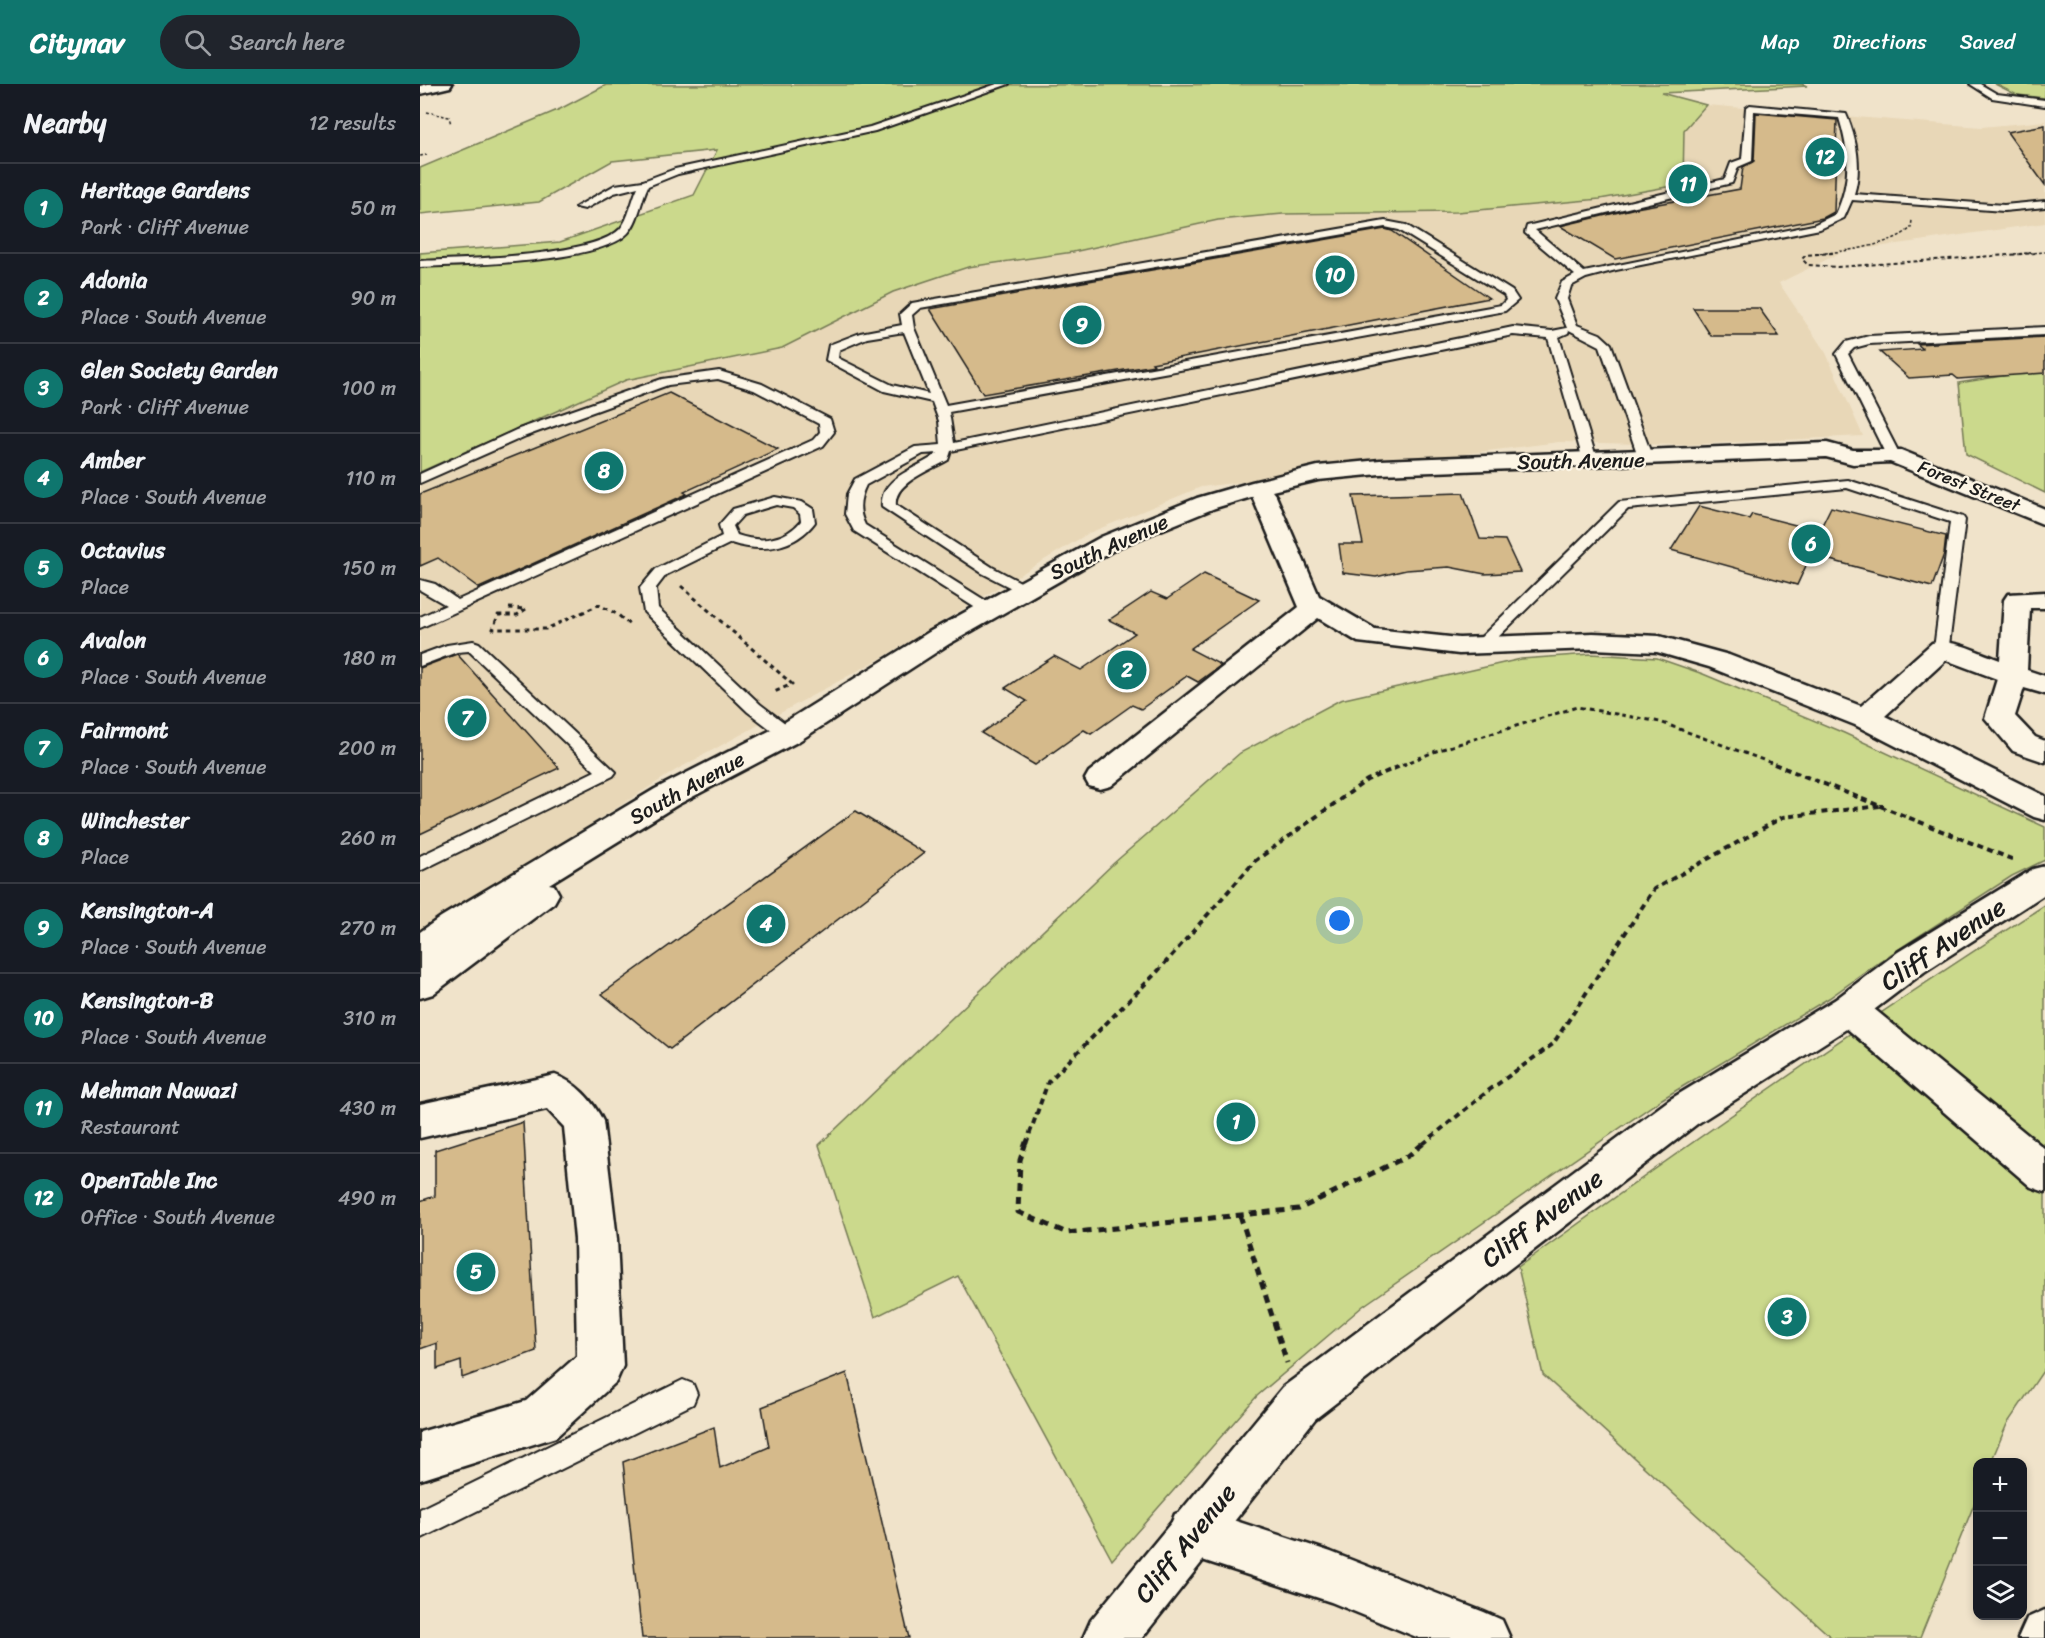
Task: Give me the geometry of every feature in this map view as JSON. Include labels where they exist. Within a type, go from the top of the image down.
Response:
[{"type":"street","points":[[420,90],[445,84]]},
{"type":"street","name":"South Avenue","points":[[420,951],[453,926],[666,797],[789,734],[1023,589],[1110,542],[1206,503],[1318,473],[1380,467],[1646,459],[1827,450],[1853,457],[1893,455]]},
{"type":"street","name":"Forest Street","points":[[1893,455],[1992,494],[2045,518]]},
{"type":"street","points":[[420,984],[551,887],[786,751],[961,638],[1109,554],[1234,504],[1342,479],[1454,472],[1632,470],[1845,463],[1853,457]]},
{"type":"street","points":[[1264,496],[1308,601],[1368,636],[1459,646],[1593,640],[1659,644],[1719,661],[1864,718],[2045,809]]},
{"type":"street","points":[[2045,600],[2017,600],[2013,675],[2000,718],[2024,744],[2045,752]]},
{"type":"street","points":[[1100,779],[1316,606]]},
{"type":"street","points":[[1864,718],[1942,649],[2045,685]]},
{"type":"street","name":"Cliff Avenue","points":[[1109,1638],[1299,1403],[1683,1112],[1849,1009],[2034,871]]},
{"type":"street","points":[[1849,1009],[2045,1174]]},
{"type":"street","points":[[420,1121],[555,1091],[583,1120],[596,1239],[600,1366],[539,1420],[420,1456]]},
{"type":"street","points":[[1193,1532],[1331,1577],[1484,1638]]},
{"type":"lane","points":[[581,207],[617,187],[633,183],[644,184],[675,172],[872,129],[1005,84]]},
{"type":"lane","points":[[1974,84],[1995,96],[2045,103]]},
{"type":"lane","points":[[1582,276],[1529,231],[1531,228],[1729,181],[1734,165],[1747,161],[1750,108],[1843,116],[1855,158],[1849,197],[1840,216],[1816,227],[1582,276],[1566,284],[1560,299],[1572,327],[1596,337],[1605,344],[1646,459]]},
{"type":"lane","points":[[420,264],[555,254],[603,243],[624,232],[644,184]]},
{"type":"lane","points":[[1849,197],[2004,208],[2045,204]]},
{"type":"lane","points":[[908,328],[864,335],[833,348],[832,360],[888,388],[940,405],[1505,308],[1512,300],[1508,293],[1402,227],[1385,224],[916,304],[906,314],[908,328],[940,405],[946,421],[945,453],[943,457],[894,486],[888,498],[890,507],[987,570],[1023,589]]},
{"type":"lane","points":[[988,609],[859,528],[853,521],[854,494],[860,482],[920,450],[945,448],[1034,432],[1513,331],[1553,336],[1572,327]]},
{"type":"lane","points":[[1893,455],[1842,354],[1850,345],[1869,340],[2045,331]]},
{"type":"lane","points":[[1553,336],[1590,460]]},
{"type":"lane","points":[[420,479],[521,433],[666,382],[719,375],[758,387],[825,422],[826,432],[818,443],[420,623]]},
{"type":"lane","points":[[1480,646],[1624,505],[1848,484],[1958,520],[1942,649]]},
{"type":"lane","points":[[730,538],[725,532],[730,518],[749,506],[788,502],[806,509],[810,516],[809,523],[803,531],[780,542],[751,545],[730,538],[661,572],[648,588],[650,609],[754,708],[789,734]]},
{"type":"lane","points":[[420,585],[430,587],[457,606]]},
{"type":"lane","points":[[420,661],[463,645],[473,646],[608,772],[420,864]]},
{"type":"lane","points":[[420,1524],[684,1394]]},
{"type":"path","points":[[420,110],[449,117],[451,124]]},
{"type":"path","points":[[420,156],[428,155]]},
{"type":"path","points":[[1915,201],[1911,228],[1903,235],[1842,252],[1806,255],[1802,260],[1808,265],[1837,267],[2045,252]]},
{"type":"path","points":[[526,609],[517,615],[498,615],[493,629],[551,628],[598,603],[609,605]]},
{"type":"path","points":[[1884,806],[1783,817],[1654,889],[1553,1044],[1488,1091],[1408,1156],[1299,1209],[1066,1233],[1018,1212],[1020,1160],[1048,1082],[1158,971],[1255,861],[1367,780],[1437,751],[1577,707],[1660,722],[1884,806],[2034,871]]},
{"type":"path","points":[[1240,1215],[1299,1403]]},
{"type":"shaded area","points":[[1706,105],[1981,127],[2045,121],[2045,223],[1842,252],[1779,283],[1826,353],[1863,436],[1681,445],[1559,442],[1201,487],[1089,533],[883,657],[676,770],[420,933],[420,472],[626,380],[782,348],[893,292],[968,267],[1073,252],[1218,220],[1283,214],[1457,212],[1600,199],[1682,184],[1684,130]]},
{"type":"green space","points":[[1802,84],[1807,86],[1661,93],[1706,105],[1684,130],[1683,184],[1600,199],[1457,212],[1283,214],[1218,220],[1073,252],[968,267],[893,292],[782,348],[626,380],[420,472],[420,253],[560,242],[694,195],[717,150],[612,161],[539,202],[420,214],[420,168],[560,109],[606,85]]},
{"type":"green space","points":[[1995,84],[2045,84],[2045,98],[2017,95]]},
{"type":"green space","points":[[2045,369],[2045,493],[1966,454],[1959,383]]},
{"type":"green space","points":[[1591,654],[1657,658],[1703,674],[1844,733],[2045,827],[2045,860],[2012,876],[1891,954],[1829,998],[1662,1099],[1363,1306],[1257,1396],[1112,1560],[958,1276],[875,1317],[819,1145],[1114,863],[1240,753],[1340,700],[1521,659]]},
{"type":"green space","points":[[2045,905],[2045,1368],[2007,1424],[1993,1458],[1973,1458],[1973,1507],[1920,1638],[1832,1638],[1543,1375],[1518,1267],[1779,1082]]},
{"type":"building","points":[[1756,113],[1837,120],[1834,212],[1823,218],[1615,259],[1560,226],[1636,208],[1740,189],[1743,167],[1754,161]]},
{"type":"building","points":[[2045,125],[2045,185],[2007,132]]},
{"type":"building","points":[[1385,229],[1392,231],[1489,298],[1152,363],[1154,365],[983,394],[930,309]]},
{"type":"building","points":[[1693,308],[1759,308],[1779,336],[1711,336]]},
{"type":"building","points":[[2045,337],[2045,373],[1958,379],[1953,375],[1909,378],[1880,352],[1923,349],[1917,344]]},
{"type":"building","points":[[669,393],[778,449],[684,492],[687,494],[479,588],[438,558],[420,566],[420,494]]},
{"type":"building","points":[[1463,493],[1480,539],[1505,540],[1520,572],[1485,574],[1449,567],[1406,570],[1376,577],[1343,573],[1339,544],[1363,544],[1353,496]]},
{"type":"building","points":[[1699,506],[1749,519],[1752,514],[1819,531],[1831,507],[1946,536],[1944,554],[1932,587],[1811,555],[1797,585],[1671,550]]},
{"type":"building","points":[[1204,574],[1259,600],[1190,649],[1221,665],[1198,682],[1187,676],[1141,709],[1132,705],[1091,734],[1084,730],[1035,765],[981,733],[1027,701],[1005,688],[1054,656],[1081,670],[1135,633],[1109,620],[1151,592],[1167,599]]},
{"type":"building","points":[[457,654],[559,768],[420,834],[420,668]]},
{"type":"building","points":[[856,811],[924,853],[670,1049],[602,994]]},
{"type":"building","points":[[523,1122],[536,1351],[462,1378],[461,1361],[437,1369],[437,1343],[420,1349],[420,1201],[435,1196],[435,1150]]},
{"type":"building","points":[[847,1373],[909,1638],[642,1638],[623,1462],[714,1427],[720,1468],[769,1447],[762,1407]]},
{"type":"place","name":"OpenTable Inc","points":[[1825,157]]},
{"type":"place","name":"Mehman Nawazi","points":[[1688,184]]},
{"type":"place","name":"Kensington-B","points":[[1335,275]]},
{"type":"place","name":"Kensington-A","points":[[1082,325]]},
{"type":"place","name":"Winchester","points":[[604,471]]},
{"type":"place","name":"Avalon","points":[[1811,544]]},
{"type":"place","name":"Adonia","points":[[1127,670]]},
{"type":"place","name":"Fairmont","points":[[467,718]]},
{"type":"place","name":"Amber","points":[[766,924]]},
{"type":"place","name":"Heritage Gardens","points":[[1236,1122]]},
{"type":"place","name":"Octavius","points":[[476,1272]]},
{"type":"place","name":"Glen Society Garden","points":[[1787,1317]]}]
